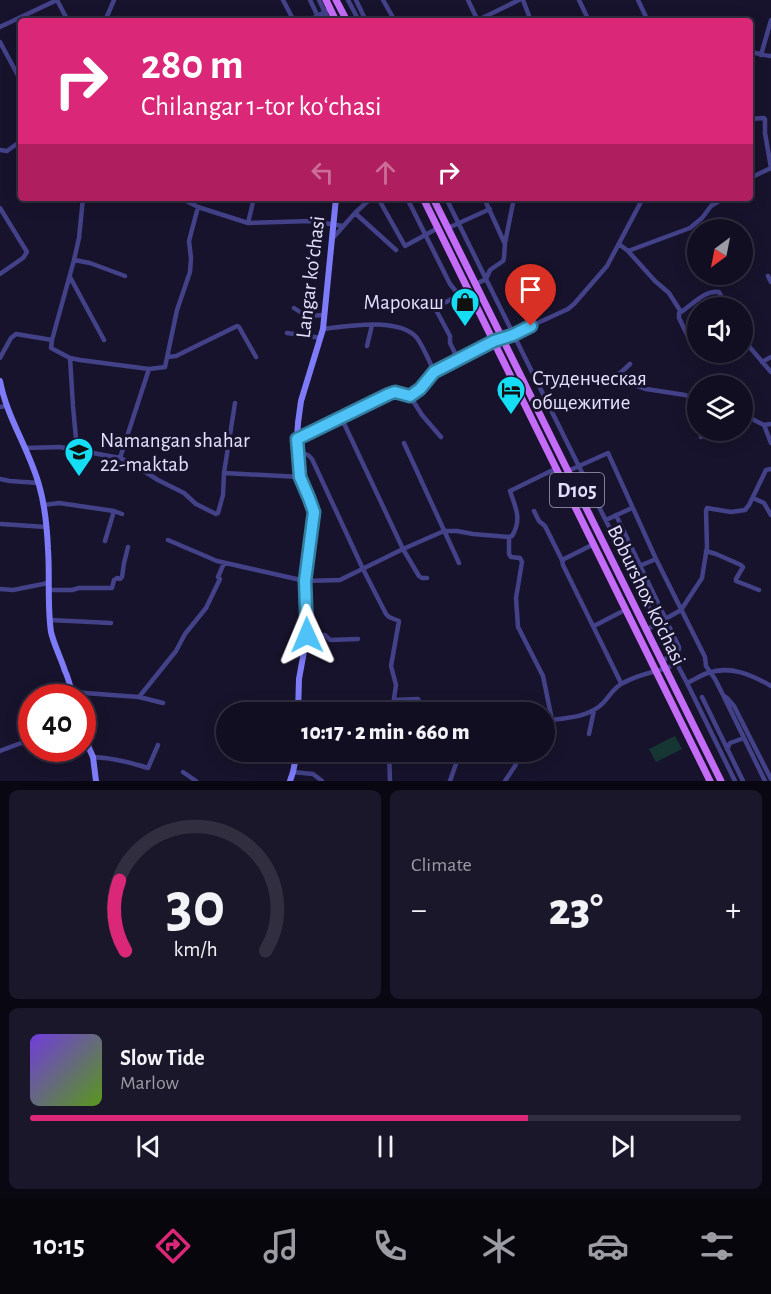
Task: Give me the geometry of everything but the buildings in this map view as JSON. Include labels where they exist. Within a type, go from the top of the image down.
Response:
[{"type":"main road","points":[[326,0],[327,10],[334,18]]},
{"type":"main road","points":[[336,0],[345,18]]},
{"type":"main road","name":"D105","points":[[424,201],[710,781]]},
{"type":"main road","name":"Boburshox ko'chasi","points":[[434,201],[721,781]]},
{"type":"street","points":[[19,18],[57,0],[66,18]]},
{"type":"street","points":[[106,18],[114,0]]},
{"type":"street","points":[[283,0],[292,18]]},
{"type":"street","points":[[310,0],[318,18]]},
{"type":"street","points":[[319,0],[327,10],[328,18]]},
{"type":"street","points":[[348,0],[357,18]]},
{"type":"street","points":[[356,0],[365,18]]},
{"type":"street","points":[[383,0],[393,18]]},
{"type":"street","points":[[468,0],[476,18]]},
{"type":"street","points":[[483,18],[521,0],[530,18]]},
{"type":"street","points":[[579,0],[588,18]]},
{"type":"street","points":[[638,0],[647,18]]},
{"type":"street","points":[[312,18],[327,10]]},
{"type":"street","points":[[0,27],[18,18]]},
{"type":"street","points":[[760,55],[771,20]]},
{"type":"street","points":[[0,42],[18,75]]},
{"type":"street","points":[[753,52],[771,56]]},
{"type":"street","points":[[753,119],[765,119],[765,134],[771,168],[753,177]]},
{"type":"street","points":[[0,150],[7,151],[18,143]]},
{"type":"street","points":[[83,201],[79,238],[54,328],[51,348],[70,358],[149,369],[165,367],[177,310],[190,272],[189,241],[198,207]]},
{"type":"street","points":[[187,201],[198,207],[248,223],[310,221],[343,225]]},
{"type":"street","points":[[248,223],[253,201]]},
{"type":"street","name":"Langar koʻchasi","points":[[298,702],[299,679],[307,635],[305,581],[314,512],[300,477],[297,439],[301,401],[323,329],[336,201]]},
{"type":"street","points":[[331,240],[368,201]]},
{"type":"street","points":[[380,201],[405,246],[438,228]]},
{"type":"street","points":[[408,201],[450,284],[459,296],[435,308],[450,336],[450,343],[458,359]]},
{"type":"street","points":[[448,201],[735,781]]},
{"type":"street","points":[[486,201],[505,243]]},
{"type":"street","points":[[476,284],[486,279],[490,270],[503,261],[513,201]]},
{"type":"street","points":[[410,396],[420,389],[434,372],[494,341],[513,335],[568,309],[574,304],[607,266],[640,201]]},
{"type":"street","points":[[628,251],[690,228],[711,206],[719,201]]},
{"type":"street","points":[[0,208],[27,250],[23,258],[0,274]]},
{"type":"street","points":[[448,228],[490,209]]},
{"type":"street","points":[[355,213],[396,250]]},
{"type":"street","points":[[619,244],[669,293],[681,312]]},
{"type":"street","points":[[74,260],[90,263],[125,276]]},
{"type":"street","points":[[70,276],[104,340]]},
{"type":"street","points":[[702,297],[713,291],[719,292],[722,297]]},
{"type":"street","points":[[294,308],[306,316],[324,315]]},
{"type":"street","points":[[687,308],[679,314],[687,334]]},
{"type":"street","points":[[323,329],[372,325],[398,327],[411,333],[418,340],[434,372]]},
{"type":"street","points":[[367,346],[372,325]]},
{"type":"street","points":[[168,357],[176,356],[237,326],[256,357]]},
{"type":"street","points":[[287,333],[321,338]]},
{"type":"street","points":[[0,358],[11,338],[16,334],[52,340]]},
{"type":"street","points":[[753,351],[771,372]]},
{"type":"street","points":[[762,362],[771,357]]},
{"type":"street","points":[[70,358],[77,450]]},
{"type":"street","points":[[630,364],[616,379],[646,389],[687,396]]},
{"type":"street","points":[[120,458],[149,369]]},
{"type":"street","points":[[520,374],[531,369]]},
{"type":"street","points":[[0,381],[3,407],[26,448],[39,483],[44,505],[48,549],[50,620],[54,643],[69,684]]},
{"type":"street","points":[[297,439],[395,392],[410,396],[441,437]]},
{"type":"street","points":[[26,448],[60,447],[120,458],[131,462],[158,480],[184,493],[196,504],[216,514],[223,495],[224,473],[235,403]]},
{"type":"street","points":[[537,409],[548,404]]},
{"type":"street","points":[[341,417],[403,549],[419,576],[427,578]]},
{"type":"street","points":[[753,420],[764,425],[771,424]]},
{"type":"street","points":[[764,425],[771,443]]},
{"type":"street","points":[[404,443],[459,563]]},
{"type":"street","points":[[297,451],[312,459],[386,614],[399,621],[391,666],[396,685],[394,702]]},
{"type":"street","points":[[568,471],[608,453],[656,559],[705,657],[706,666],[715,679],[765,781]]},
{"type":"street","points":[[168,540],[224,563],[305,581],[340,580],[444,531],[509,537],[514,533],[518,517],[510,491],[557,468]]},
{"type":"street","points":[[646,630],[681,610],[702,578],[706,551],[707,508],[741,512],[748,508],[766,470],[771,469]]},
{"type":"street","points":[[224,473],[300,477]]},
{"type":"street","points":[[0,478],[39,483]]},
{"type":"street","points":[[753,498],[765,503],[771,514]]},
{"type":"street","points":[[44,505],[59,503],[122,514]]},
{"type":"street","points":[[606,520],[632,508]]},
{"type":"street","points":[[105,541],[114,511]]},
{"type":"street","points":[[534,511],[539,521],[545,526],[621,683]]},
{"type":"street","points":[[616,515],[679,649],[677,653],[661,661]]},
{"type":"street","points":[[1,524],[46,527]]},
{"type":"street","points":[[509,537],[510,556],[520,558],[522,562],[516,598],[518,627],[543,676],[548,702]]},
{"type":"street","points":[[562,561],[594,544]]},
{"type":"street","points":[[0,589],[112,588],[115,579],[122,577],[128,547]]},
{"type":"street","points":[[706,551],[741,565],[743,567],[736,581],[759,590]]},
{"type":"street","points":[[630,570],[656,559]]},
{"type":"street","points":[[139,697],[176,651],[193,623],[207,608],[220,579],[218,577],[224,563]]},
{"type":"street","points":[[594,626],[621,612]]},
{"type":"street","points":[[50,620],[111,623]]},
{"type":"street","points":[[307,635],[325,635],[330,640],[358,639]]},
{"type":"street","points":[[555,719],[594,710],[602,705],[621,683],[677,664]]},
{"type":"street","points":[[687,683],[709,672],[723,670],[742,671],[771,686]]},
{"type":"street","points":[[723,695],[734,706],[771,779]]},
{"type":"street","points":[[96,696],[139,697],[163,703]]},
{"type":"street","points":[[702,697],[743,781]]},
{"type":"street","points":[[394,699],[418,699],[420,702]]},
{"type":"street","points":[[590,734],[594,710]]},
{"type":"street","points":[[720,752],[727,749],[730,743],[744,738]]},
{"type":"street","points":[[0,752],[18,745]]},
{"type":"street","points":[[96,757],[119,760],[148,768],[158,745]]},
{"type":"street","points":[[94,762],[96,781]]},
{"type":"street","points":[[290,781],[295,762]]},
{"type":"street","points":[[389,762],[390,781]]},
{"type":"street","points":[[450,781],[456,762]]},
{"type":"street","points":[[505,781],[516,762]]},
{"type":"street","points":[[183,772],[196,781]]},
{"type":"street","points":[[293,772],[313,774],[322,781]]},
{"type":"green space","points":[[675,736],[682,749],[656,762],[649,749]]},
{"type":"place","name":"Марокаш","points":[[465,328]]},
{"type":"place","name":"Студенческая общежитие","points":[[511,416]]},
{"type":"place","name":"Namangan shahar 22-maktab","points":[[79,478]]},
{"type":"route","points":[[307,635],[305,581],[314,512],[300,477],[297,439],[389,394],[395,392],[410,396],[420,389],[429,375],[434,372],[494,341],[531,326]]}]
